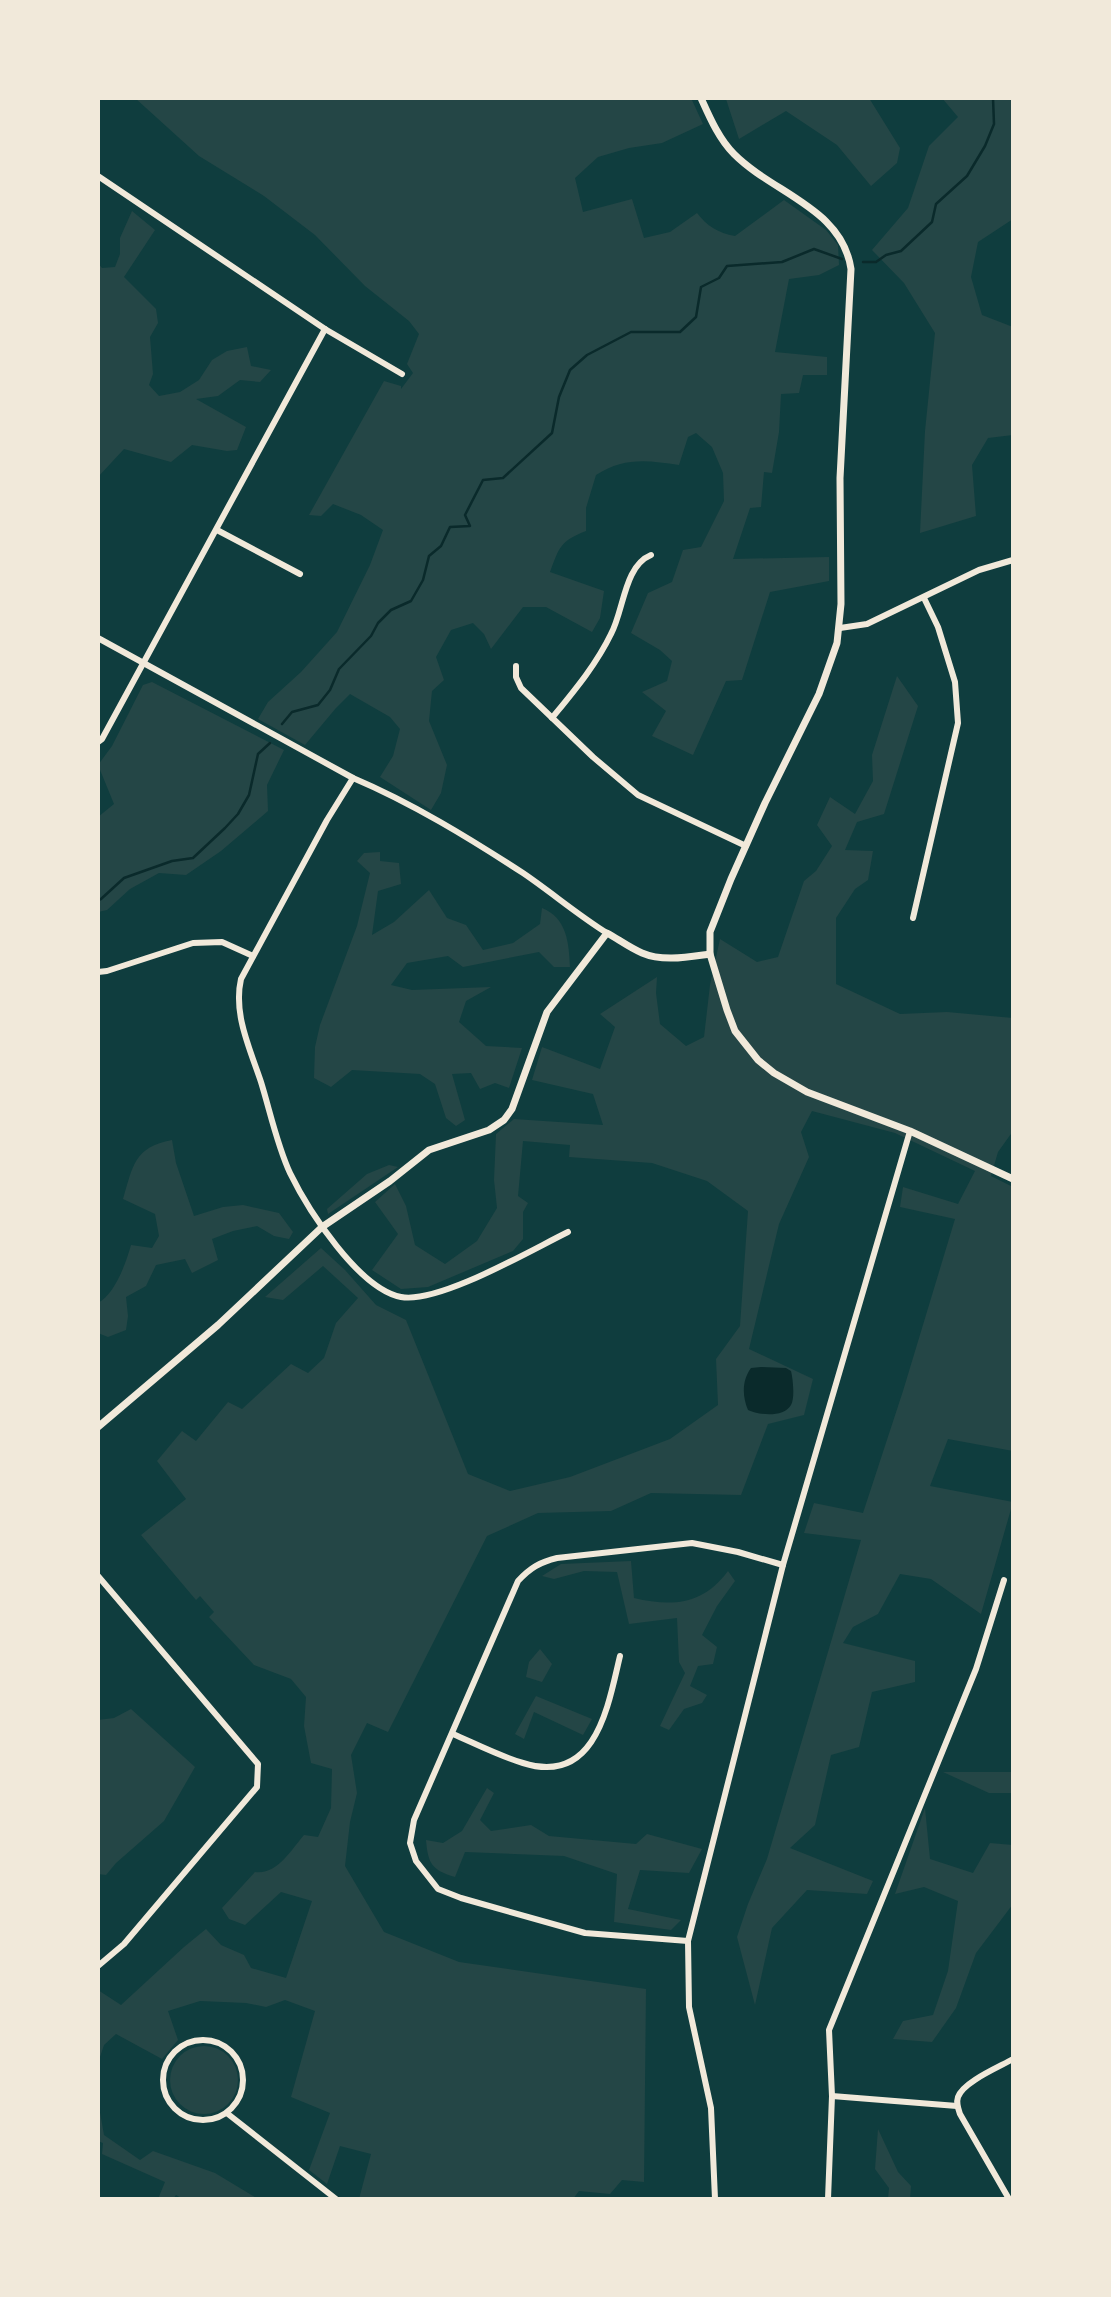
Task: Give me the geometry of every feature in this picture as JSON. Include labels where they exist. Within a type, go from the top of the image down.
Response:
[{"type":"street","points":[[701,98],[718,133],[733,153],[832,226],[843,241],[851,269],[839,488],[840,628],[834,656],[819,694],[746,846],[710,932],[710,954],[735,1031],[758,1060],[774,1073],[798,1088],[909,1131],[1013,1179]]},
{"type":"street","points":[[98,176],[326,329],[402,374]]},
{"type":"street","points":[[98,742],[326,329]]},
{"type":"street","points":[[217,530],[300,574]]},
{"type":"street","points":[[552,718],[596,661],[612,633],[637,564],[651,555]]},
{"type":"street","points":[[840,628],[867,624],[979,570],[1013,560]]},
{"type":"street","points":[[913,918],[958,723],[956,682],[938,627],[924,598]]},
{"type":"street","points":[[98,639],[353,778],[422,811],[523,874],[640,953],[652,957],[682,958],[710,954]]},
{"type":"street","points":[[516,666],[516,677],[521,688],[613,776],[638,795],[746,846]]},
{"type":"street","points":[[353,778],[253,956],[241,979],[237,996],[242,1023],[290,1172],[322,1227],[370,1283],[399,1297],[414,1298],[445,1290],[568,1232]]},
{"type":"street","points":[[98,1427],[218,1325],[322,1227],[390,1181],[429,1150],[489,1130],[504,1120],[512,1109],[547,1012],[607,933]]},
{"type":"street","points":[[98,972],[193,943],[222,942],[253,956]]},
{"type":"street","points":[[715,2199],[712,2108],[690,2007],[688,1941],[783,1565],[909,1131]]},
{"type":"street","points":[[688,1941],[585,1933],[438,1889],[416,1861],[410,1843],[414,1820],[518,1581],[537,1564],[557,1558],[692,1543],[783,1565]]},
{"type":"street","points":[[98,1576],[258,1764],[259,1775],[257,1787],[124,1944],[98,1966]]},
{"type":"street","points":[[828,2199],[832,2096],[829,2030],[976,1669],[1004,1580]]},
{"type":"street","points":[[453,1734],[525,1764],[549,1767],[569,1763],[585,1752],[595,1739],[608,1706],[620,1656]]},
{"type":"street","points":[[197,2039],[205,2039],[219,2043],[234,2053],[243,2072],[242,2092],[228,2114],[204,2121],[186,2117],[171,2106],[164,2091],[163,2076],[166,2062],[181,2046],[197,2039]]},
{"type":"street","points":[[1009,2199],[957,2106],[958,2098],[967,2086],[1013,2059]]},
{"type":"street","points":[[832,2096],[957,2106]]},
{"type":"street","points":[[228,2114],[336,2199]]},
{"type":"shaded area","points":[[135,98],[691,98],[703,124],[662,143],[629,148],[598,157],[575,178],[583,212],[632,199],[644,238],[670,232],[697,213],[713,228],[735,236],[784,200],[826,230],[838,245],[839,265],[819,275],[789,279],[775,352],[827,357],[827,375],[803,375],[799,393],[781,394],[779,432],[772,473],[764,472],[761,507],[750,508],[733,559],[829,557],[829,581],[770,592],[742,680],[726,681],[693,755],[652,736],[666,711],[642,692],[667,681],[672,661],[660,650],[631,633],[648,593],[672,582],[683,550],[701,547],[724,501],[723,473],[712,447],[696,433],[688,437],[679,465],[636,461],[616,465],[596,475],[586,508],[586,531],[562,546],[550,572],[604,591],[600,618],[592,632],[546,607],[523,607],[491,649],[484,634],[473,623],[451,630],[436,657],[444,680],[432,691],[429,721],[447,765],[441,793],[431,810],[380,777],[393,756],[400,729],[390,717],[350,694],[305,745],[258,719],[268,702],[301,672],[337,632],[370,565],[383,530],[361,515],[333,504],[321,516],[309,515],[384,381],[401,386],[401,389],[413,373],[407,364],[419,334],[409,321],[365,286],[315,235],[264,196],[199,156]]},
{"type":"shaded area","points":[[869,98],[900,148],[897,163],[871,186],[837,145],[786,111],[739,139],[726,99]]},
{"type":"shaded area","points":[[942,98],[1013,98],[1013,219],[978,242],[971,277],[982,315],[1013,327],[1013,435],[988,438],[972,465],[976,516],[920,533],[925,431],[935,333],[904,283],[872,250],[908,208],[929,146],[958,117]]},
{"type":"shaded area","points":[[132,211],[155,230],[124,277],[156,309],[158,323],[150,337],[153,374],[149,385],[159,396],[180,392],[199,380],[212,360],[227,351],[247,347],[251,366],[271,370],[260,382],[240,380],[218,396],[196,399],[246,427],[237,450],[192,445],[171,462],[124,449],[98,477],[98,263],[102,268],[115,267],[120,254],[120,238]]},
{"type":"shaded area","points":[[897,676],[918,706],[884,814],[857,822],[845,850],[873,851],[868,880],[855,889],[836,918],[836,984],[900,1014],[947,1012],[1013,1018],[1013,1131],[998,1152],[991,1176],[1013,1187],[1013,1451],[948,1439],[930,1486],[1013,1502],[981,1614],[931,1579],[900,1574],[878,1614],[853,1627],[843,1643],[915,1661],[915,1682],[872,1692],[859,1747],[831,1755],[815,1825],[790,1848],[873,1881],[867,1894],[807,1890],[772,1928],[755,2005],[737,1937],[767,1859],[861,1540],[804,1533],[814,1503],[863,1513],[955,1219],[900,1207],[903,1187],[958,1204],[975,1171],[895,1133],[812,1111],[801,1132],[809,1157],[779,1224],[749,1349],[813,1379],[804,1415],[768,1424],[741,1495],[651,1493],[611,1511],[538,1513],[487,1536],[388,1732],[367,1723],[351,1755],[357,1793],[350,1822],[345,1866],[384,1932],[459,1962],[646,1989],[644,2182],[622,2180],[610,2194],[579,2191],[573,2199],[359,2199],[371,2154],[340,2146],[327,2184],[309,2170],[330,2113],[291,2097],[315,2011],[285,2000],[266,2007],[246,2003],[200,2001],[168,2011],[178,2040],[162,2059],[116,2034],[104,2045],[98,2063],[98,1990],[121,2005],[206,1929],[221,1945],[244,1955],[251,1968],[286,1978],[312,1901],[281,1892],[245,1925],[229,1919],[222,1908],[255,1872],[263,1872],[277,1866],[304,1835],[318,1837],[331,1808],[332,1769],[311,1763],[304,1726],[306,1697],[291,1679],[254,1665],[209,1617],[214,1612],[200,1596],[196,1600],[141,1535],[186,1499],[157,1461],[182,1431],[196,1441],[228,1402],[242,1409],[291,1364],[308,1373],[324,1358],[336,1323],[358,1298],[323,1266],[283,1300],[265,1297],[321,1248],[376,1305],[406,1320],[468,1474],[510,1491],[570,1477],[670,1439],[718,1405],[716,1359],[740,1326],[748,1211],[707,1181],[652,1163],[569,1157],[570,1145],[523,1141],[518,1196],[528,1203],[523,1212],[523,1239],[513,1251],[428,1287],[401,1289],[372,1270],[398,1234],[375,1202],[395,1184],[406,1206],[415,1245],[445,1264],[477,1241],[497,1208],[494,1180],[496,1134],[514,1119],[603,1125],[593,1094],[532,1080],[542,1047],[600,1069],[615,1027],[600,1014],[657,977],[660,1024],[686,1046],[704,1037],[710,985],[720,939],[757,962],[778,957],[804,881],[816,871],[832,846],[817,825],[830,797],[855,814],[873,781],[872,755]]},
{"type":"shaded area","points":[[152,682],[284,750],[267,785],[268,811],[221,851],[186,875],[159,873],[130,889],[107,910],[98,912],[98,817],[114,804],[98,765],[112,746],[143,685]]},
{"type":"shaded area","points":[[380,852],[380,861],[399,863],[401,884],[378,891],[372,935],[394,922],[429,890],[447,918],[466,925],[483,950],[513,943],[540,924],[542,908],[557,918],[565,932],[570,967],[554,967],[539,952],[463,967],[448,956],[407,963],[391,985],[412,990],[491,987],[466,1001],[459,1022],[486,1046],[522,1048],[509,1088],[495,1083],[480,1089],[471,1073],[452,1074],[465,1120],[456,1126],[446,1118],[435,1084],[420,1074],[352,1070],[331,1087],[314,1078],[315,1047],[320,1025],[357,926],[370,873],[357,861],[364,853]]},
{"type":"shaded area","points":[[172,1140],[176,1163],[194,1216],[223,1207],[243,1205],[279,1213],[293,1232],[289,1239],[274,1236],[257,1226],[212,1239],[218,1260],[192,1273],[185,1259],[156,1265],[146,1286],[126,1297],[126,1330],[108,1337],[98,1333],[98,1303],[115,1285],[131,1245],[152,1248],[159,1236],[155,1214],[123,1199],[130,1177],[142,1153],[159,1143]]},
{"type":"shaded area","points":[[389,1165],[398,1167],[328,1214],[327,1209],[367,1174]]},
{"type":"shaded area","points":[[751,1368],[786,1368],[791,1371],[792,1402],[783,1412],[764,1414],[748,1410],[744,1394],[746,1378]]},
{"type":"shaded area","points":[[631,1561],[634,1598],[648,1601],[674,1602],[697,1597],[708,1591],[728,1571],[735,1581],[717,1606],[702,1635],[717,1647],[713,1664],[698,1666],[690,1686],[707,1695],[702,1703],[684,1709],[669,1730],[660,1726],[685,1673],[679,1662],[677,1618],[629,1624],[617,1572],[584,1571],[554,1579],[542,1576],[561,1564]]},
{"type":"shaded area","points":[[540,1649],[552,1664],[542,1682],[526,1677],[529,1662]]},
{"type":"shaded area","points":[[536,1696],[592,1719],[583,1735],[534,1712],[524,1739],[515,1734]]},
{"type":"shaded area","points":[[131,1709],[195,1767],[164,1821],[106,1875],[98,1874],[98,1720],[114,1718]]},
{"type":"shaded area","points":[[943,1772],[1013,1772],[1013,1793],[989,1793]]},
{"type":"shaded area","points":[[487,1788],[494,1793],[480,1820],[491,1831],[531,1825],[549,1836],[636,1844],[647,1834],[702,1849],[689,1873],[640,1870],[628,1909],[681,1920],[671,1930],[614,1922],[617,1874],[564,1856],[465,1852],[455,1877],[436,1869],[428,1855],[426,1840],[443,1843],[462,1831]]},
{"type":"shaded area","points":[[925,1808],[930,1859],[973,1873],[990,1843],[1013,1845],[1013,1904],[976,1953],[956,2008],[932,2042],[893,2039],[903,2021],[933,2015],[948,1971],[958,1901],[924,1887],[895,1894]]},
{"type":"shaded area","points":[[211,2046],[232,2061],[238,2073],[236,2093],[228,2104],[211,2114],[197,2114],[180,2104],[172,2093],[170,2073],[180,2056],[191,2048]]},
{"type":"shaded area","points":[[98,2101],[104,2135],[140,2160],[153,2151],[215,2173],[258,2199],[183,2199],[176,2195],[173,2199],[158,2199],[165,2182],[102,2154],[103,2143],[98,2141]]},
{"type":"shaded area","points":[[878,2129],[898,2172],[911,2186],[910,2199],[888,2199],[889,2188],[875,2169]]},
{"type":"waterway","points":[[863,262],[876,262],[886,255],[901,251],[932,222],[936,204],[967,176],[985,146],[994,124],[993,98]]},
{"type":"waterway","points":[[282,724],[292,712],[318,705],[330,690],[339,669],[371,636],[378,623],[391,610],[411,601],[423,580],[429,556],[441,546],[450,527],[470,526],[465,515],[483,480],[503,478],[552,433],[559,397],[570,370],[587,355],[631,332],[680,332],[696,317],[701,287],[719,278],[727,266],[782,262],[814,249],[842,259]]},
{"type":"waterway","points":[[98,900],[124,878],[172,861],[193,858],[238,814],[249,795],[258,754],[270,743]]}]
